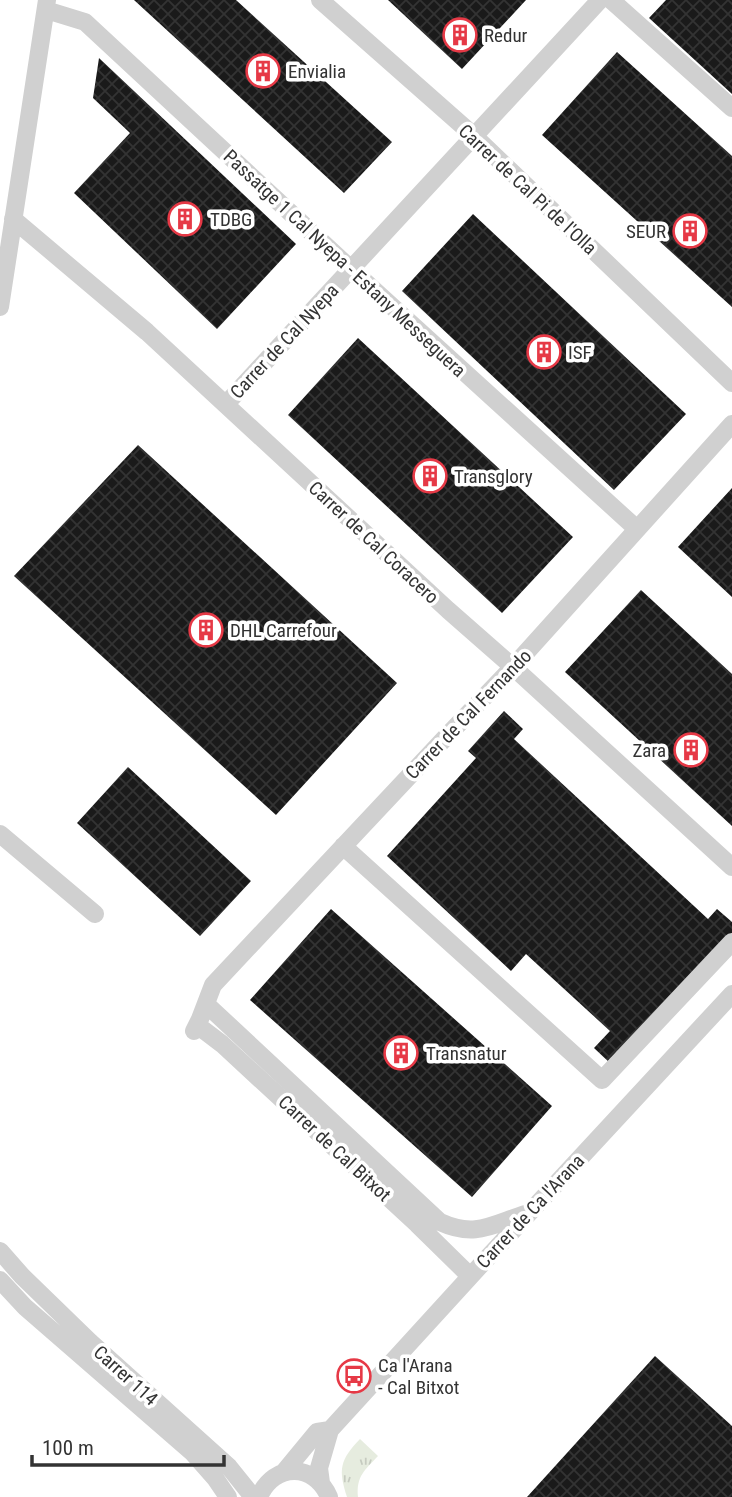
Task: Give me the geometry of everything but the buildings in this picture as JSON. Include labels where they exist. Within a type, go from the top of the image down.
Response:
[{"type":"street","name":"Carrer de Cal Pi de l'Olla","points":[[320,0],[473,135],[732,383]]},
{"type":"street","name":"Carrer de Cal Nyepa","points":[[226,404],[600,0]]},
{"type":"street","points":[[611,0],[732,108]]},
{"type":"street","points":[[0,307],[46,5]]},
{"type":"street","name":"Passatge 1 Cal Nyepa - Estany Messeguera","points":[[46,5],[85,22],[637,529]]},
{"type":"street","name":"Carrer de Cal Coracero","points":[[13,219],[147,332],[732,867]]},
{"type":"street","name":"Carrer de Cal Fernando","points":[[195,1028],[213,985],[513,667],[732,424]]},
{"type":"street","points":[[0,834],[94,914]]},
{"type":"street","points":[[343,846],[602,1080],[732,942]]},
{"type":"street","name":"Carrer de Ca l'Arana","points":[[326,1490],[319,1468],[330,1430],[732,994]]},
{"type":"street","points":[[206,1004],[440,1222],[453,1228],[480,1229],[528,1213]]},
{"type":"street","name":"Carrer de Cal Bitxot","points":[[195,1028],[222,1044],[474,1272]]},
{"type":"street","name":"Carrer 114","points":[[0,1251],[90,1342],[229,1467],[253,1497]]},
{"type":"street","points":[[0,1280],[25,1307],[193,1453],[228,1497]]},
{"type":"street","name":"Carrer de Ca l'Arana","points":[[259,1497],[264,1487],[277,1477],[317,1432],[330,1430]]},
{"type":"street","points":[[229,1467],[277,1477],[292,1471],[308,1474],[326,1490]]},
{"type":"green space","points":[[360,1439],[378,1456],[360,1478],[358,1497],[347,1497],[342,1479],[343,1465],[348,1453]]},
{"type":"place","name":"Redur","points":[[460,35]]},
{"type":"place","name":"Envialia","points":[[263,71]]},
{"type":"place","name":"TDBG","points":[[185,219]]},
{"type":"place","name":"SEUR","points":[[690,231]]},
{"type":"place","name":"ISF","points":[[544,352]]},
{"type":"place","name":"Transglory","points":[[430,476]]},
{"type":"place","name":"DHL Carrefour","points":[[206,630]]},
{"type":"place","name":"Zara","points":[[691,750]]},
{"type":"place","name":"Transnatur","points":[[401,1053]]},
{"type":"place","name":"Ca l'Arana - Cal Bitxot","points":[[354,1376]]}]
